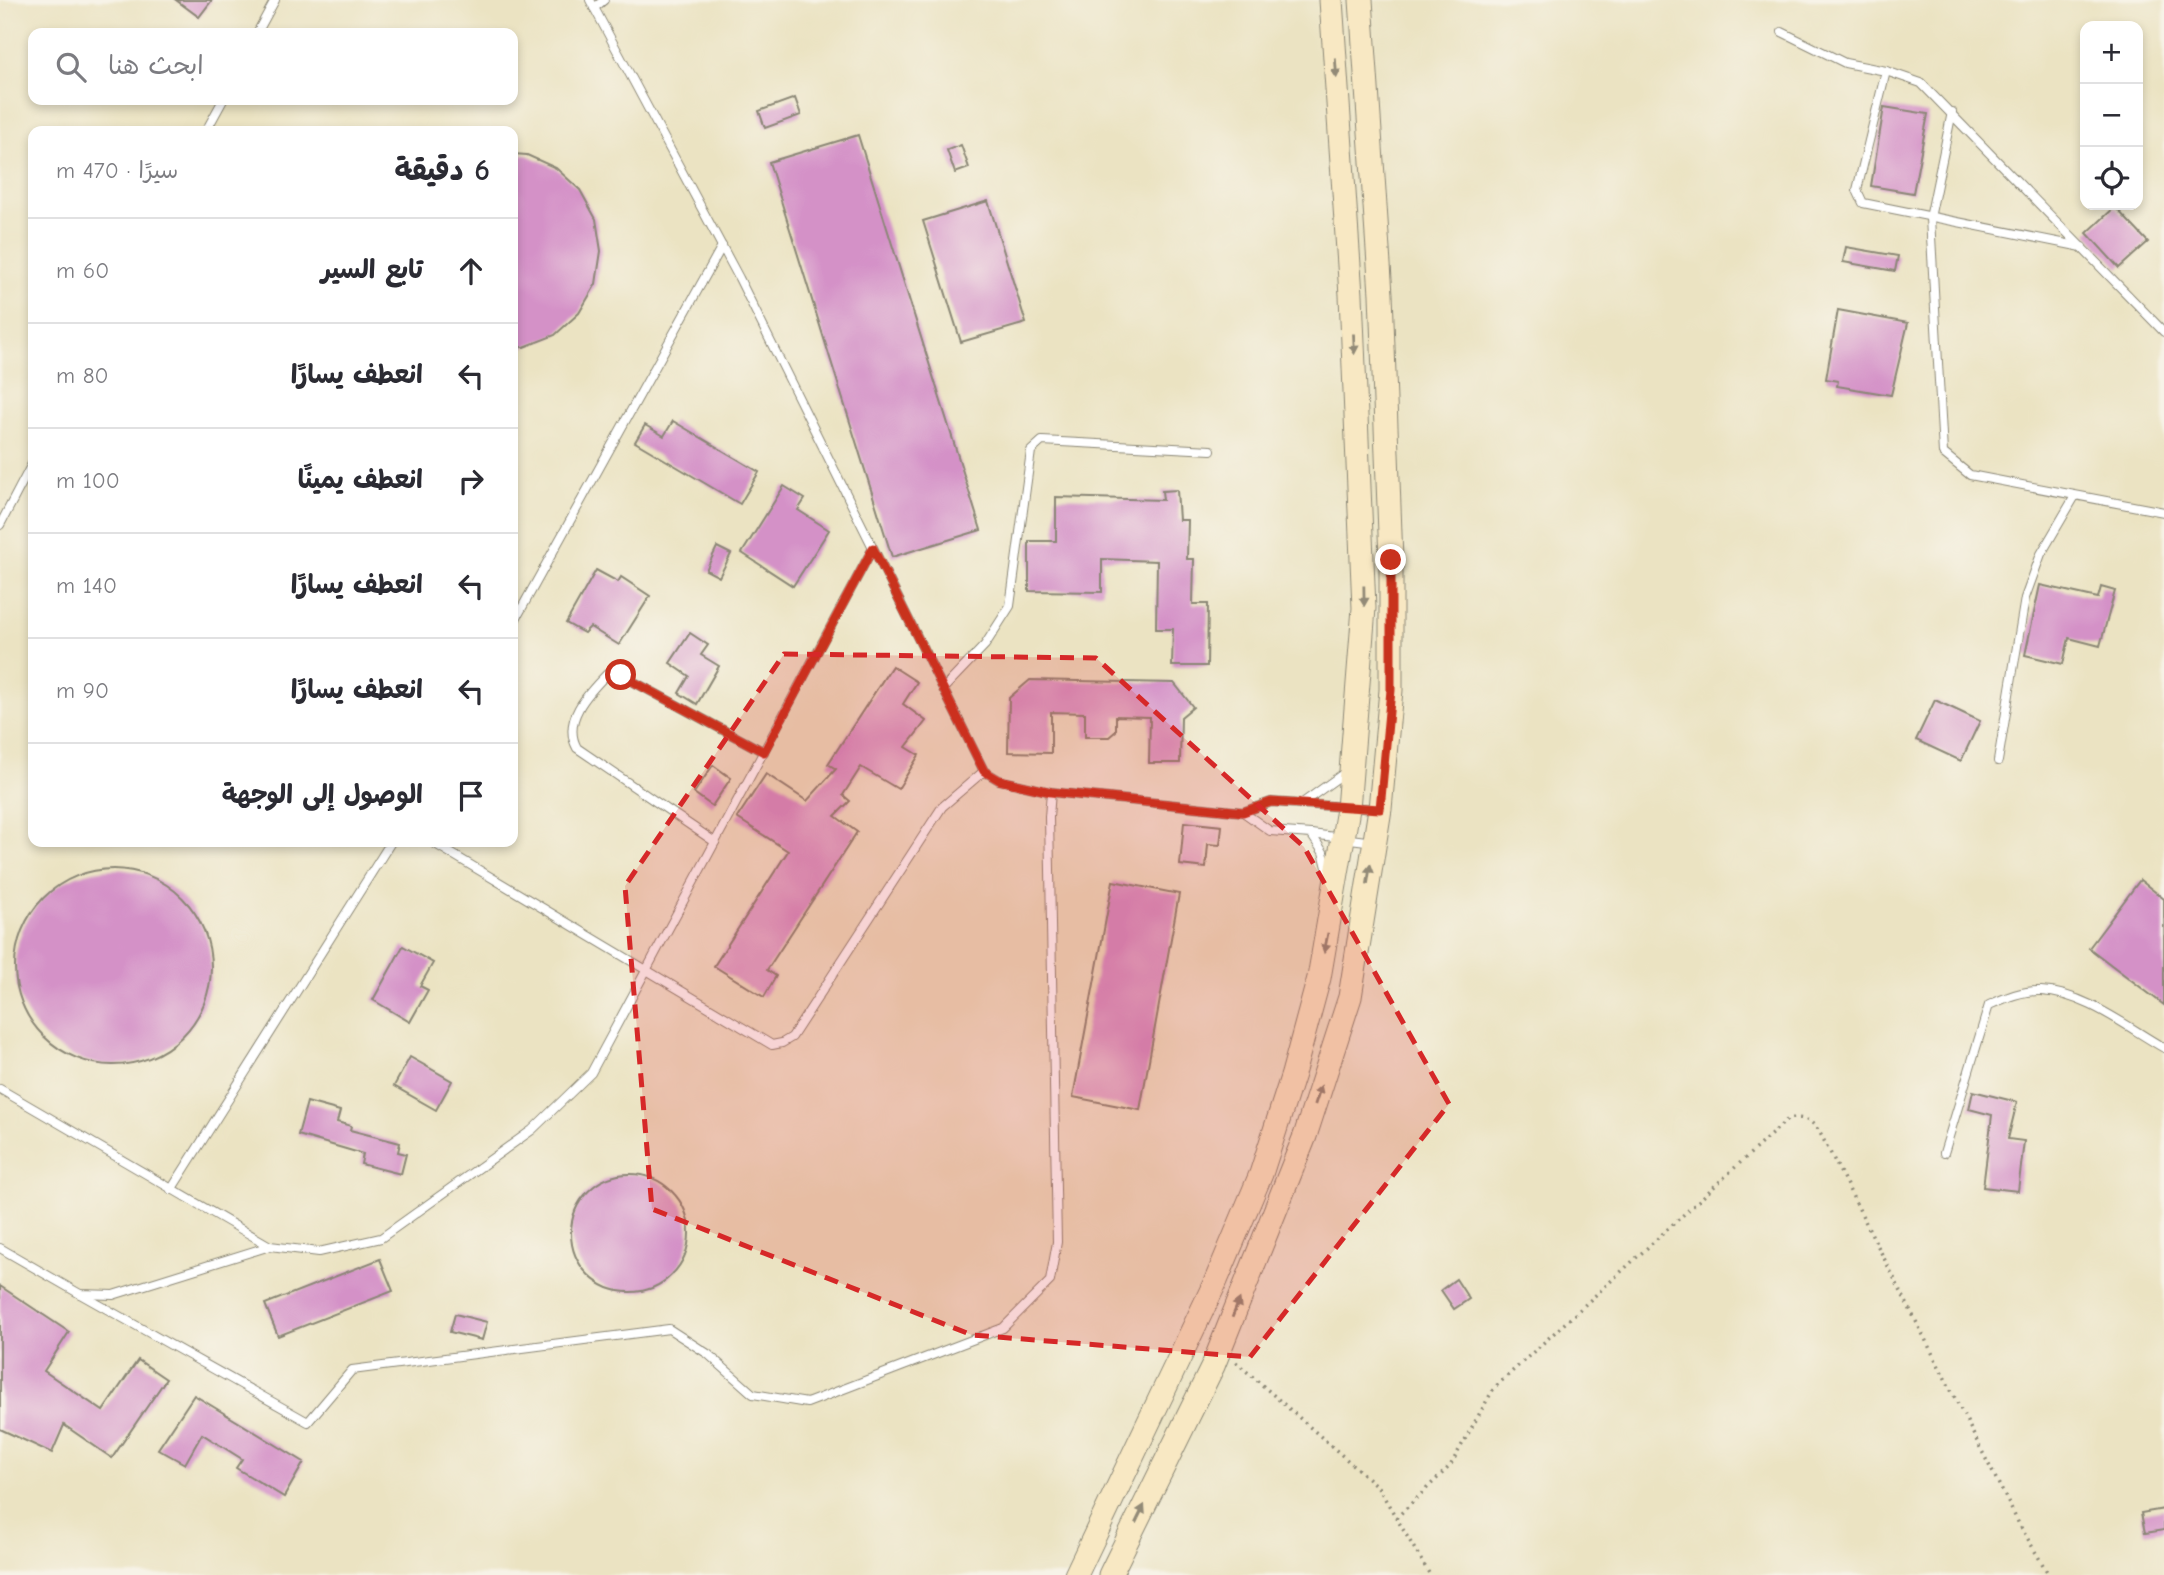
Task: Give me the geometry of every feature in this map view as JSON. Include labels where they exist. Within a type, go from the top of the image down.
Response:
[{"type":"main road","points":[[1076,1575],[1215,1283],[1261,1174],[1293,1074],[1319,978],[1333,906],[1348,809],[1364,608],[1351,295],[1331,0]]},
{"type":"main road","points":[[1110,1575],[1220,1348],[1305,1136],[1350,997],[1380,809],[1391,690],[1391,560],[1381,294],[1361,0]]},
{"type":"main road","points":[[1351,295],[1381,294]]},
{"type":"lane","points":[[260,28],[275,0]]},
{"type":"lane","points":[[604,0],[592,4],[722,246],[984,771],[999,780],[1051,792],[1243,812],[1271,802],[1380,809]]},
{"type":"lane","points":[[1782,32],[1845,63],[1886,71],[1921,83],[2164,332]]},
{"type":"lane","points":[[1886,71],[1857,190],[1863,203],[2082,247]]},
{"type":"lane","points":[[209,126],[220,105]]},
{"type":"lane","points":[[1952,112],[1930,218],[1943,453],[1970,475],[2164,512]]},
{"type":"lane","points":[[518,615],[722,246]]},
{"type":"lane","points":[[943,689],[985,645],[1010,607],[1031,451],[1042,441],[1211,450]]},
{"type":"lane","points":[[0,525],[28,472]]},
{"type":"lane","points":[[1998,761],[2025,598],[2041,554],[2075,496]]},
{"type":"lane","points":[[0,1089],[270,1246],[319,1252],[381,1238],[532,1130],[591,1073],[873,548]]},
{"type":"lane","points":[[715,842],[577,748],[569,735],[572,720],[607,674],[621,675],[764,752]]},
{"type":"lane","points":[[1301,804],[1352,767]]},
{"type":"lane","points":[[440,847],[772,1045],[782,1044],[792,1037],[942,807],[984,771]]},
{"type":"lane","points":[[0,1248],[308,1422],[352,1370],[669,1329],[708,1354],[753,1394],[807,1403],[1003,1328],[1049,1281],[1056,1242],[1049,817],[1051,792]]},
{"type":"lane","points":[[1243,812],[1270,831],[1374,842]]},
{"type":"lane","points":[[1311,834],[1323,852],[1333,906]]},
{"type":"lane","points":[[171,1190],[388,847]]},
{"type":"lane","points":[[1944,1153],[1989,1005],[2012,995],[2041,990],[2078,999],[2164,1048]]},
{"type":"lane","points":[[80,1294],[113,1295],[270,1246]]},
{"type":"path","points":[[1396,1518],[1450,1466],[1494,1388],[1788,1118],[1803,1116],[1813,1121],[1829,1150],[2019,1524],[2049,1575]]},
{"type":"path","points":[[1220,1348],[1378,1487],[1430,1575]]},
{"type":"highlighted area","points":[[784,654],[1096,658],[1304,847],[1449,1104],[1250,1357],[972,1335],[652,1209],[625,886]]},
{"type":"building","points":[[176,0],[212,0],[199,17]]},
{"type":"building","points":[[795,98],[801,115],[765,128],[759,111]]},
{"type":"building","points":[[1884,107],[1928,114],[1913,193],[1871,186]]},
{"type":"building","points":[[858,135],[981,530],[892,557],[769,162]]},
{"type":"building","points":[[961,145],[969,168],[955,173],[947,150]]},
{"type":"building","points":[[518,154],[527,155],[556,168],[580,190],[596,219],[601,251],[596,284],[579,313],[555,335],[518,347]]},
{"type":"building","points":[[988,201],[1026,323],[961,342],[923,221]]},
{"type":"building","points":[[2112,210],[2118,210],[2148,242],[2119,268],[2087,233]]},
{"type":"building","points":[[1846,247],[1898,256],[1895,271],[1843,262]]},
{"type":"building","points":[[1838,310],[1908,323],[1891,395],[1837,386],[1838,381],[1826,379]]},
{"type":"building","points":[[673,421],[759,472],[740,504],[635,442],[645,425],[664,436]]},
{"type":"building","points":[[784,486],[805,499],[798,510],[829,530],[793,586],[742,553]]},
{"type":"building","points":[[1177,490],[1179,520],[1188,520],[1187,559],[1194,559],[1193,604],[1208,604],[1207,666],[1172,666],[1173,629],[1156,629],[1157,561],[1102,559],[1102,592],[1029,591],[1029,541],[1056,541],[1056,497],[1163,500],[1162,491]]},
{"type":"building","points":[[717,547],[731,554],[719,577],[706,570]]},
{"type":"building","points":[[596,570],[618,582],[621,577],[650,596],[619,645],[590,627],[584,633],[566,623]]},
{"type":"building","points":[[2040,585],[2098,598],[2101,587],[2115,591],[2100,646],[2069,638],[2063,664],[2025,655]]},
{"type":"building","points":[[690,633],[708,645],[701,655],[719,666],[697,704],[679,693],[689,676],[670,663]]},
{"type":"building","points":[[892,666],[917,682],[903,704],[926,721],[906,747],[919,755],[898,789],[861,767],[843,795],[850,801],[835,816],[857,832],[767,970],[776,976],[764,997],[714,966],[788,851],[737,818],[766,774],[807,801],[836,769],[828,764]]},
{"type":"building","points":[[1030,680],[1174,683],[1193,707],[1181,717],[1180,763],[1149,763],[1150,717],[1116,716],[1116,731],[1109,737],[1085,737],[1085,713],[1051,712],[1051,753],[1008,752],[1009,698]]},
{"type":"building","points":[[1935,700],[1980,721],[1961,761],[1916,740]]},
{"type":"building","points":[[713,765],[731,778],[712,806],[694,793]]},
{"type":"building","points":[[1184,822],[1222,826],[1220,845],[1208,844],[1206,868],[1180,865]]},
{"type":"building","points":[[113,869],[150,877],[182,898],[203,930],[211,967],[203,1004],[182,1036],[150,1057],[113,1065],[76,1057],[44,1036],[23,1004],[15,967],[23,930],[44,898],[76,877]]},
{"type":"building","points":[[2140,880],[2164,899],[2164,1005],[2089,948]]},
{"type":"building","points":[[1113,881],[1179,894],[1140,1110],[1073,1097]]},
{"type":"building","points":[[403,946],[433,963],[420,986],[428,990],[410,1022],[373,1000]]},
{"type":"building","points":[[410,1057],[452,1081],[436,1110],[394,1086]]},
{"type":"building","points":[[1973,1091],[2017,1102],[2008,1139],[2024,1141],[2018,1191],[1983,1187],[1992,1115],[1969,1109]]},
{"type":"building","points":[[307,1102],[340,1111],[337,1122],[351,1126],[350,1130],[400,1143],[398,1152],[406,1154],[401,1174],[361,1164],[363,1154],[298,1135]]},
{"type":"building","points":[[630,1174],[641,1175],[663,1184],[679,1200],[688,1222],[688,1244],[679,1266],[663,1282],[641,1291],[630,1292],[619,1291],[597,1282],[581,1266],[572,1244],[571,1233],[572,1222],[581,1200],[597,1184],[619,1175]]},
{"type":"building","points":[[380,1259],[393,1291],[278,1336],[265,1304]]},
{"type":"building","points":[[1456,1279],[1469,1299],[1454,1309],[1441,1290]]},
{"type":"building","points":[[0,1286],[69,1332],[44,1371],[103,1411],[138,1360],[166,1379],[112,1458],[64,1425],[52,1453],[0,1429]]},
{"type":"building","points":[[455,1314],[487,1322],[482,1340],[450,1332]]},
{"type":"building","points":[[194,1395],[304,1462],[284,1497],[236,1468],[242,1459],[202,1434],[185,1464],[158,1449]]},
{"type":"building","points":[[2164,1509],[2164,1530],[2145,1533],[2141,1513]]},
{"type":"route","points":[[621,675],[764,752],[873,548],[984,771],[999,780],[1051,792],[1243,812],[1271,802],[1380,809],[1391,690],[1391,560]]}]
